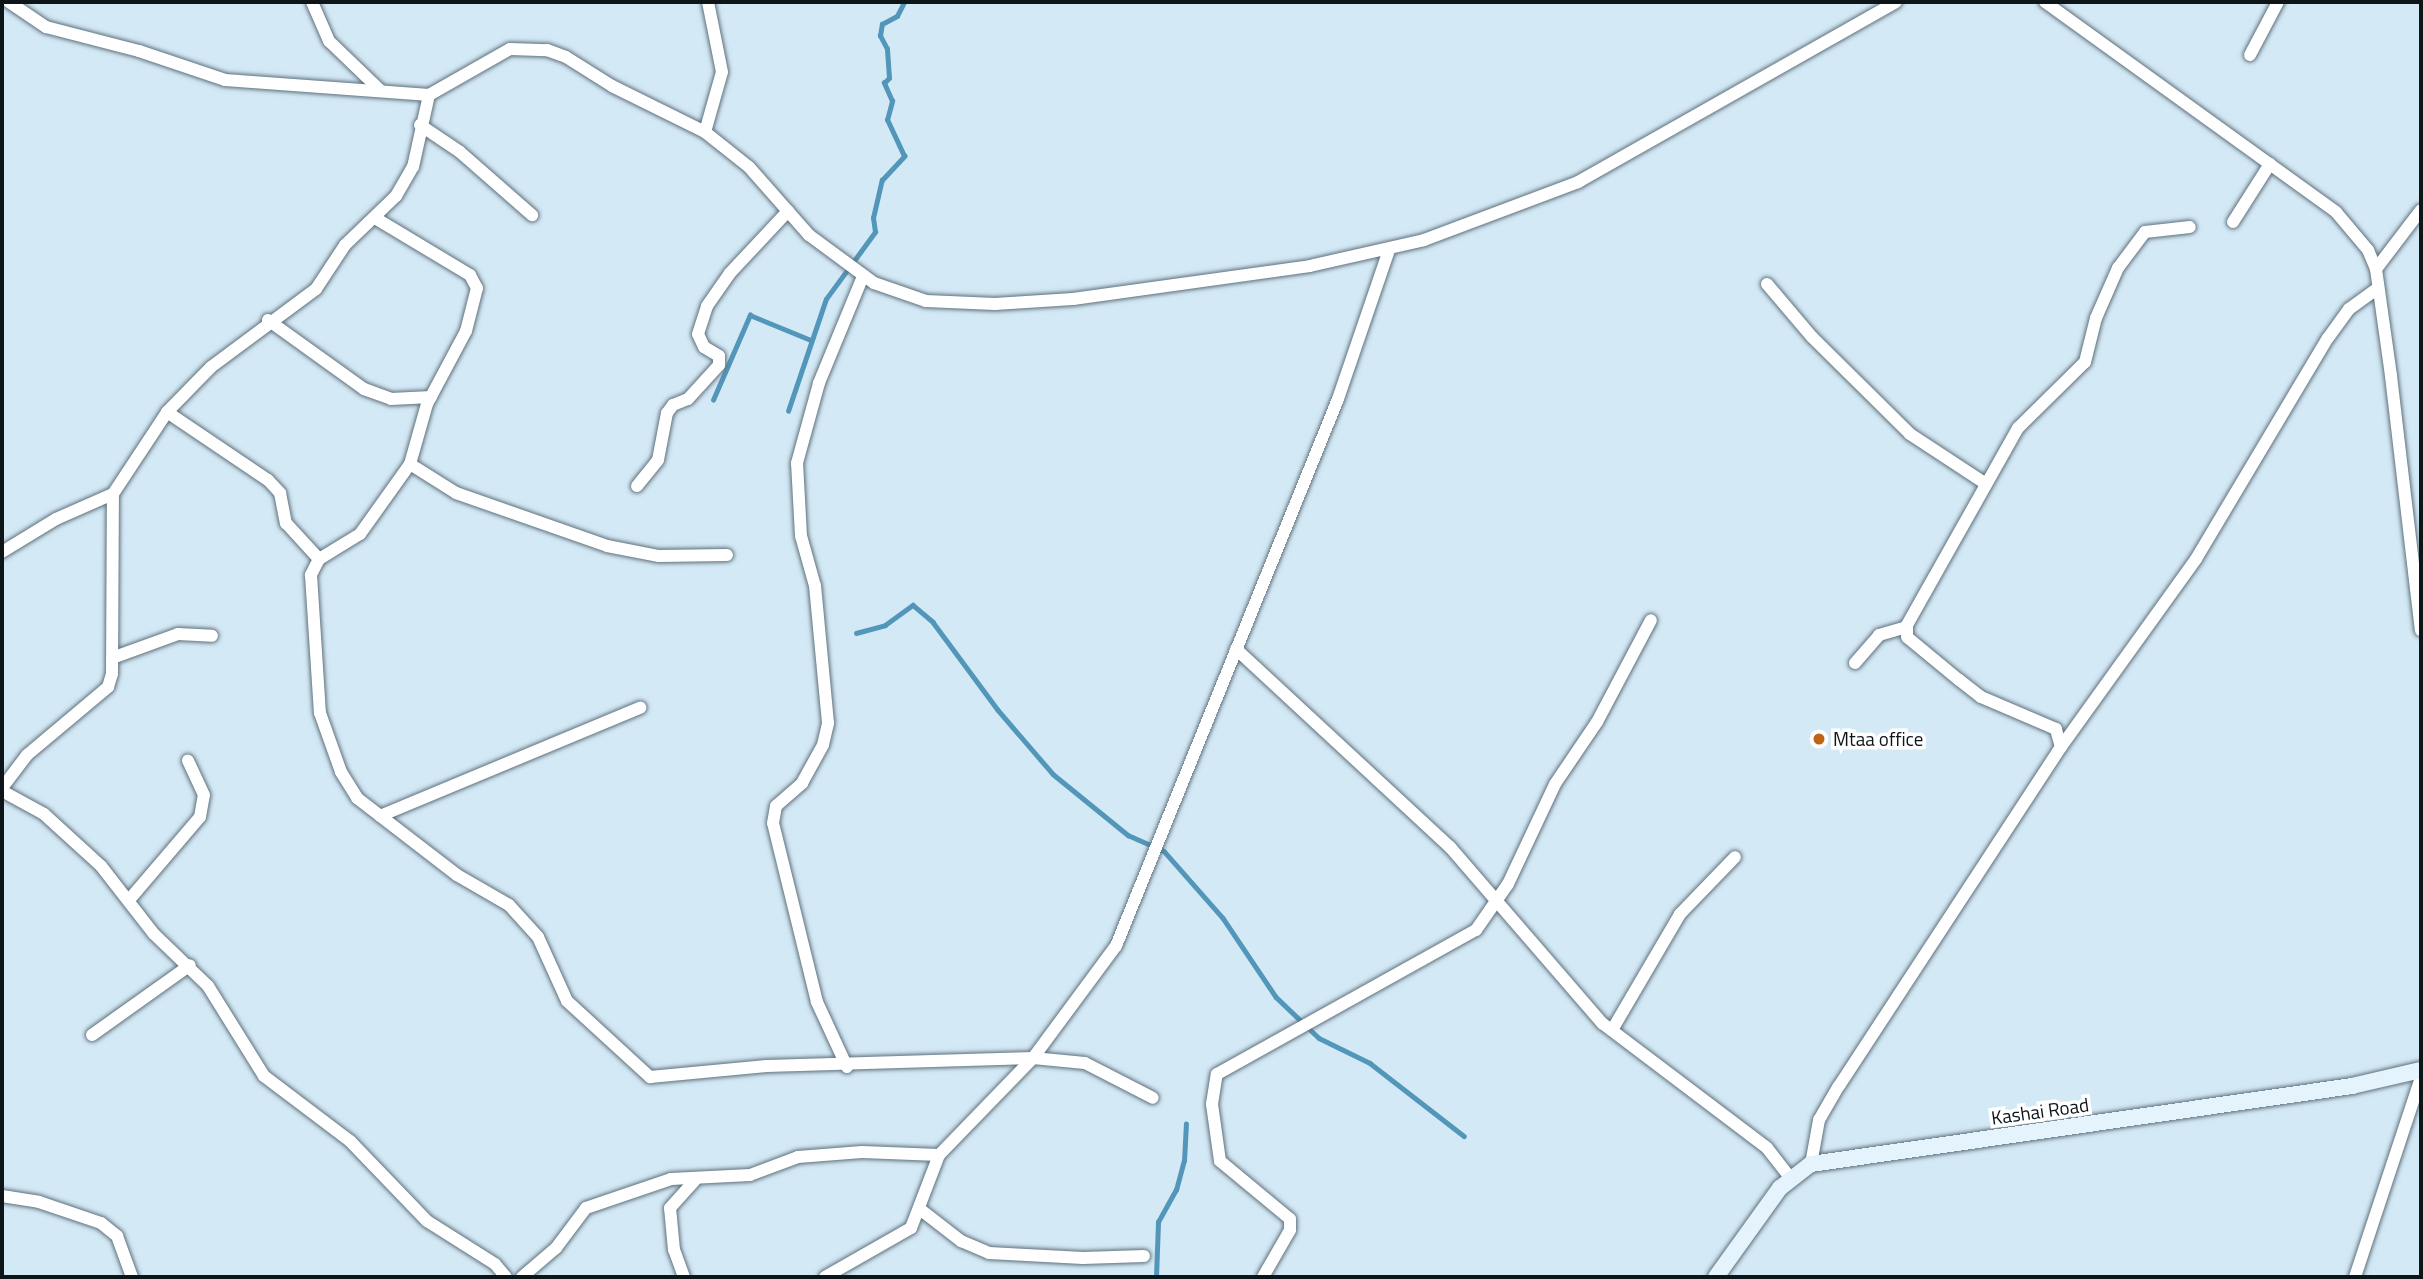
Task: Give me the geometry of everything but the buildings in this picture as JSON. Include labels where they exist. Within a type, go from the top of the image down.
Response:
[{"type":"street","points":[[9,2],[46,27],[139,51],[225,80],[429,95],[510,49],[547,50],[705,132],[749,167],[818,243],[863,276],[898,294],[926,301],[995,303],[1085,297],[1310,266],[1389,250],[1504,213],[1578,182],[1896,2]]},
{"type":"street","points":[[312,2],[329,41],[380,90]]},
{"type":"street","points":[[705,132],[722,72],[708,2]]},
{"type":"street","points":[[2045,2],[2270,163],[2349,224],[2376,269],[2421,630]]},
{"type":"street","points":[[2250,55],[2278,2]]},
{"type":"street","points":[[2,552],[56,519],[113,494],[167,412],[268,320],[316,289],[345,245],[375,218],[405,185],[413,167],[420,125],[429,95]]},
{"type":"street","points":[[420,125],[460,152],[531,215]]},
{"type":"street","points":[[2233,222],[2270,163]]},
{"type":"street","points":[[2376,269],[2421,210]]},
{"type":"street","points":[[637,486],[659,460],[667,414],[673,405],[688,399],[719,365],[719,356],[704,347],[698,334],[707,306],[730,273],[788,211]]},
{"type":"street","points":[[375,218],[470,275],[477,288],[466,331],[431,397],[410,464],[359,534],[320,559],[311,575],[309,594],[320,713],[346,783],[380,816],[457,876],[509,905],[538,937],[567,1001],[644,1074],[659,1078],[766,1066],[847,1067],[1033,1058],[1085,1063],[1153,1098]]},
{"type":"street","points":[[2061,747],[2056,729],[1981,697],[1907,637],[1906,627],[2018,428],[2085,362],[2108,286],[2134,245],[2150,230],[2190,227]]},
{"type":"street","points":[[825,1277],[911,1228],[921,1210],[939,1155],[1033,1058],[1116,946],[1338,399],[1389,250]]},
{"type":"street","points":[[847,1067],[817,1002],[773,823],[776,806],[802,783],[823,745],[828,723],[815,586],[801,536],[797,463],[819,383],[863,276]]},
{"type":"street","points":[[1767,284],[1812,337],[1910,434],[1986,484]]},
{"type":"street","points":[[1811,1164],[1819,1120],[1839,1086],[2061,747],[2196,559],[2328,338],[2349,309],[2378,288]]},
{"type":"street","points":[[268,320],[364,389],[391,399],[431,397]]},
{"type":"street","points":[[167,412],[268,480],[280,493],[286,523],[320,559]]},
{"type":"street","points":[[410,464],[456,494],[607,546],[659,556],[727,555]]},
{"type":"street","points":[[113,494],[112,674],[103,696],[36,747],[2,789],[56,824],[101,866],[154,934],[190,965],[264,1076],[350,1141],[427,1221],[495,1264],[506,1277]]},
{"type":"street","points":[[1263,1277],[1290,1230],[1290,1219],[1220,1161],[1212,1104],[1217,1074],[1454,945],[1476,930],[1499,899],[1555,784],[1597,722],[1651,620]]},
{"type":"street","points":[[1855,663],[1878,635],[1906,627]]},
{"type":"street","points":[[112,658],[178,634],[212,636]]},
{"type":"street","points":[[1236,649],[1441,838],[1499,899],[1564,982],[1612,1030],[1767,1148],[1790,1177]]},
{"type":"street","points":[[380,816],[640,708]]},
{"type":"street","points":[[129,900],[200,817],[204,795],[188,761]]},
{"type":"street","points":[[1612,1030],[1680,914],[1735,857]]},
{"type":"street","points":[[92,1035],[190,965]]},
{"type":"street","name":"Kashai Road","points":[[1716,1277],[1790,1177],[1811,1164],[2352,1086],[2421,1070]]},
{"type":"street","points":[[2355,1277],[2421,1078]]},
{"type":"street","points":[[522,1277],[556,1248],[586,1208],[671,1179],[750,1175],[798,1157],[862,1152],[939,1155]]},
{"type":"street","points":[[684,1277],[674,1250],[670,1208],[697,1178]]},
{"type":"street","points":[[2,1196],[39,1202],[109,1228],[132,1277]]},
{"type":"street","points":[[921,1210],[961,1241],[989,1252],[1083,1258],[1144,1256]]},
{"type":"waterway","points":[[788,411],[826,299],[875,232],[873,218],[882,180],[904,156],[887,120],[892,101],[884,83],[889,78],[887,49],[880,36],[882,24],[897,16],[904,2]]},
{"type":"waterway","points":[[713,400],[750,315],[811,340]]},
{"type":"waterway","points":[[856,633],[885,625],[913,605],[933,622],[998,710],[1053,774],[1128,835],[1164,851],[1223,918],[1276,997],[1319,1038],[1370,1063],[1464,1136]]},
{"type":"waterway","points":[[1156,1277],[1158,1222],[1176,1190],[1184,1161],[1186,1124]]},
{"type":"place","name":"Mtaa office","points":[[1819,739]]}]
